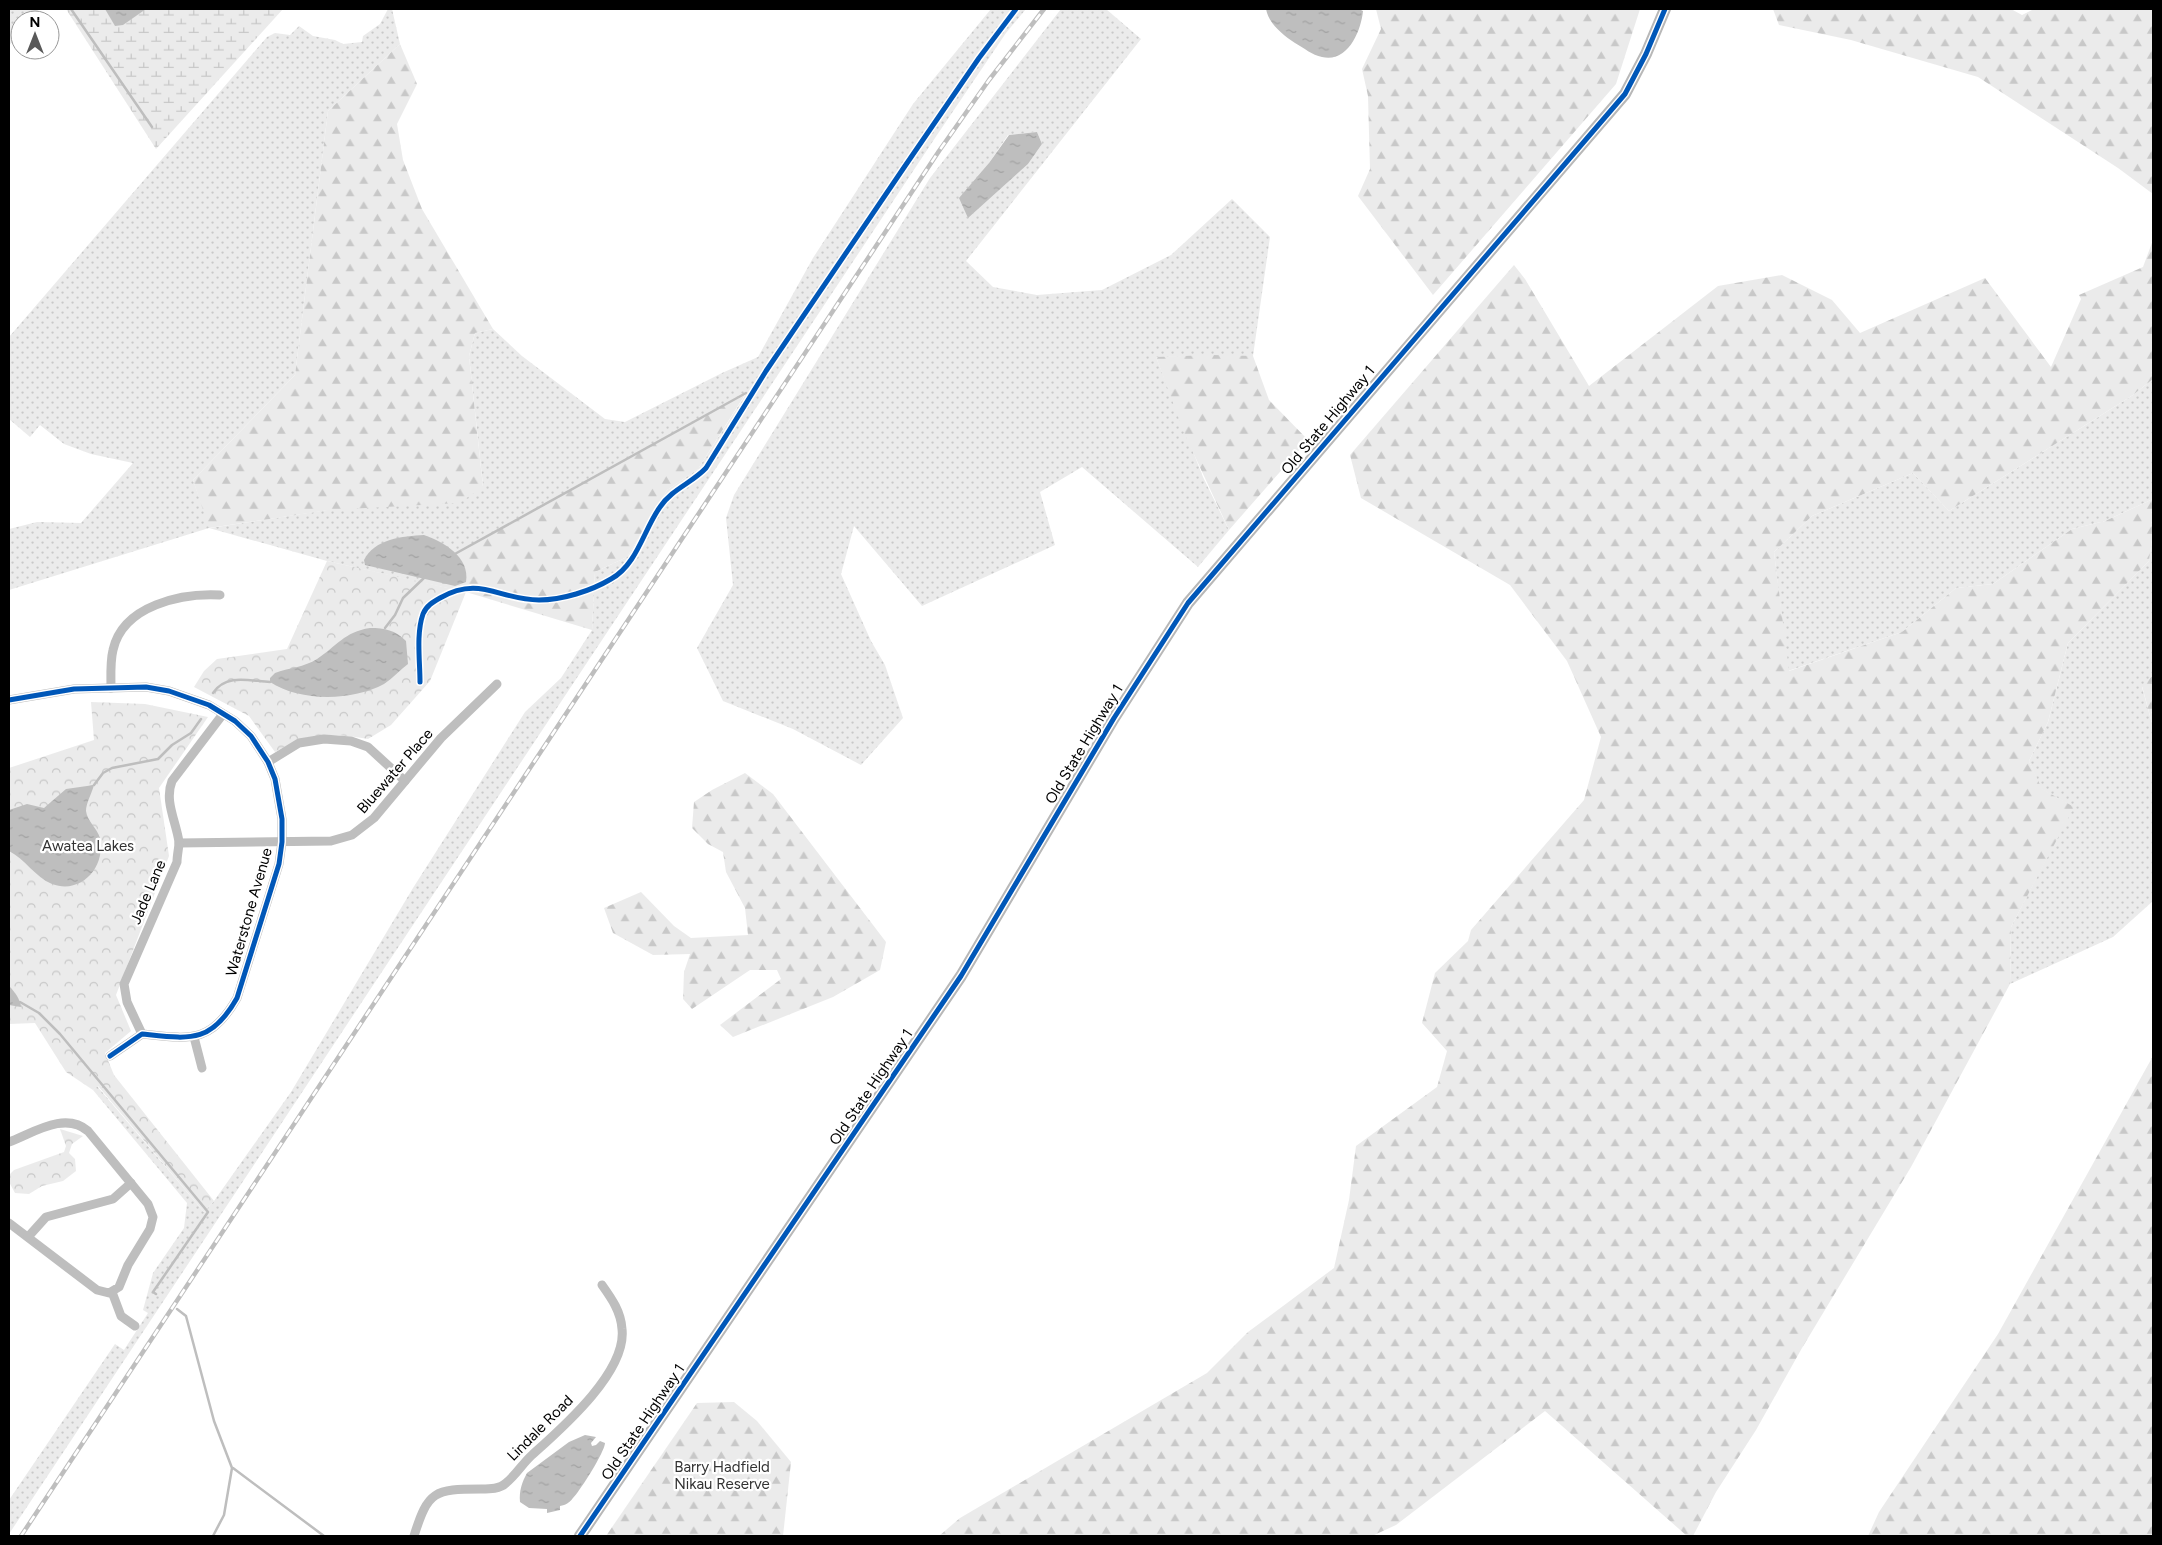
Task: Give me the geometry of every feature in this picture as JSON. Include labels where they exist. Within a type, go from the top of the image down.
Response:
[{"type":"main road","name":"Old State Highway 1","points":[[580,1536],[961,976],[1114,718],[1188,603],[1625,94],[1646,54],[1665,9]]},
{"type":"street","points":[[111,688],[113,650],[120,633],[129,621],[151,607],[187,596],[220,595]]},
{"type":"street","name":"Bluewater Place","points":[[179,843],[332,841],[352,835],[374,818],[441,738],[497,684]]},
{"type":"street","name":"Waterstone Avenue","points":[[9,700],[74,689],[146,687],[169,691],[196,700],[235,722],[251,736],[268,762],[280,797],[282,842],[279,864],[237,998],[225,1018],[219,1024],[194,1037],[142,1034]]},
{"type":"street","name":"Jade Lane","points":[[142,1034],[127,1002],[124,984],[177,862],[179,843],[168,798],[169,789],[172,781],[223,714]]},
{"type":"street","points":[[268,762],[300,743],[324,739],[351,741],[368,747],[405,781]]},
{"type":"street","points":[[110,1056],[142,1034]]},
{"type":"street","points":[[194,1037],[202,1068]]},
{"type":"street","points":[[9,1142],[61,1122],[75,1124],[88,1132],[150,1207],[152,1223],[128,1265],[119,1286],[112,1292],[98,1290],[9,1223]]},
{"type":"street","points":[[28,1237],[46,1217],[113,1199],[131,1183]]},
{"type":"street","name":"Lindale Road","points":[[414,1536],[424,1507],[430,1498],[445,1490],[490,1489],[506,1483],[524,1462],[562,1430],[594,1393],[620,1351],[623,1331],[620,1315],[602,1285]]},
{"type":"street","points":[[112,1292],[121,1316],[135,1326]]},
{"type":"green space","points":[[9,9],[39,9],[10,10],[9,46]]},
{"type":"green space","points":[[66,9],[283,9],[156,149]]},
{"type":"green space","points":[[388,9],[392,9],[400,44],[328,111],[295,375],[193,480],[210,528],[483,486],[469,356],[475,333],[493,329],[522,356],[605,419],[625,422],[758,357],[813,258],[913,104],[991,9],[1026,9],[1006,33],[937,135],[9,1534],[9,1500],[115,1344],[124,1350],[148,1313],[143,1310],[153,1273],[184,1228],[187,1203],[93,1090],[97,1086],[204,1212],[214,1201],[291,1092],[413,888],[525,712],[561,678],[592,630],[595,572],[627,557],[667,490],[698,469],[746,394],[449,557],[419,582],[327,561],[209,528],[9,590],[9,529],[37,522],[81,523],[133,463],[91,454],[64,444],[40,425],[30,437],[9,419],[9,337],[267,37],[275,33],[290,35],[299,26],[313,36],[335,40],[343,44],[362,42],[363,36],[380,24]]},
{"type":"green space","points":[[1061,9],[1106,9],[1141,39],[966,261],[993,287],[1037,295],[1102,290],[1171,255],[1232,199],[1270,237],[1253,356],[1156,357],[1203,477],[1229,530],[1198,567],[1082,467],[1040,492],[1055,545],[922,606],[854,526],[841,574],[871,641],[885,665],[903,718],[861,765],[793,729],[723,701],[697,648],[733,585],[726,518],[734,495],[930,178]],"holes":[[[1037,132],[1042,144],[1028,164],[968,217],[989,163],[1008,135]]]},
{"type":"green space","points":[[1376,9],[1640,9],[1616,84],[1433,295],[1358,196],[1370,169],[1368,96],[1362,69],[1381,29]]},
{"type":"green space","points":[[1773,9],[2011,9],[2022,15],[2034,9],[2153,9],[2153,194],[2118,168],[1978,77],[1851,40],[1779,25]]},
{"type":"green space","points":[[400,44],[417,84],[397,124],[403,160],[422,209],[493,329],[475,333],[469,356],[483,487],[459,503],[329,510],[209,528],[193,480],[295,375],[328,111]]},
{"type":"green space","points":[[2153,240],[2153,379],[2133,395],[1949,511],[1913,473],[1812,516],[1774,552],[1789,671],[1902,632],[1956,588],[1993,584],[2072,529],[2105,521],[2153,499],[2153,532],[2149,561],[2068,643],[2048,722],[2029,761],[2042,789],[2074,807],[2011,927],[2010,984],[1911,1167],[1802,1348],[1756,1430],[1716,1492],[1693,1536],[1687,1536],[1545,1411],[1396,1525],[1372,1536],[939,1536],[960,1518],[1207,1373],[1248,1332],[1334,1268],[1349,1200],[1356,1146],[1437,1087],[1447,1051],[1422,1023],[1435,973],[1468,941],[1471,930],[1584,800],[1601,737],[1567,661],[1510,585],[1361,498],[1350,455],[1514,265],[1525,279],[1589,386],[1718,286],[1782,275],[1832,300],[1860,333],[1985,278],[2051,367],[2081,299],[2079,295],[2143,267]]},
{"type":"green space","points":[[1253,356],[1269,400],[1308,440],[1229,530],[1185,435],[1156,357]]},
{"type":"green space","points":[[2153,379],[2153,499],[2105,521],[2072,529],[1993,584],[1956,588],[1902,632],[1788,671],[1774,552],[1812,516],[1913,473],[1949,511],[2133,395]]},
{"type":"green space","points":[[746,393],[698,469],[667,490],[627,557],[595,572],[592,630],[466,592],[419,582],[449,557]]},
{"type":"green space","points":[[2153,532],[2153,675],[2142,687],[2153,727],[2153,901],[2113,937],[2010,984],[2011,927],[2073,807],[2041,789],[2029,761],[2048,722],[2068,643],[2149,561]]},
{"type":"green space","points":[[327,561],[466,592],[430,681],[391,725],[368,739],[331,735],[320,736],[298,741],[275,752],[249,716],[194,687],[204,671],[217,659],[287,649]]},
{"type":"green space","points":[[2153,675],[2153,727],[2142,686]]},
{"type":"green space","name":"Awatea Lakes","points":[[91,702],[145,704],[208,717],[159,788],[169,856],[116,995],[131,1031],[105,1053],[114,1075],[214,1201],[204,1212],[98,1086],[93,1090],[66,1072],[35,1023],[9,1024],[9,768],[94,740]]},
{"type":"green space","points":[[745,773],[773,794],[886,942],[880,970],[833,997],[733,1037],[720,1025],[781,979],[777,970],[750,970],[692,1009],[683,999],[684,972],[690,954],[653,955],[613,933],[604,908],[641,892],[674,926],[691,938],[748,935],[745,908],[726,872],[723,852],[708,844],[692,828],[694,802],[712,790]]},
{"type":"green space","points":[[2153,1056],[2153,1536],[1868,1536],[1879,1512],[1998,1334]]},
{"type":"green space","points":[[60,1129],[83,1136],[72,1144],[69,1153],[75,1159],[76,1171],[63,1181],[42,1186],[29,1194],[15,1193],[9,1182],[9,1175],[14,1170],[64,1152],[66,1146]]},
{"type":"green space","name":"Barry Hadfield Nikau Reserve","points":[[734,1402],[757,1421],[791,1462],[783,1536],[606,1536],[697,1403]]},
{"type":"water","points":[[105,9],[146,9],[123,25],[115,26]]},
{"type":"water","points":[[1266,9],[1359,9],[1363,11],[1362,19],[1352,44],[1339,55],[1331,58],[1315,55],[1290,40],[1273,24]]},
{"type":"water","points":[[1037,132],[1042,144],[1028,164],[968,218],[959,198],[989,163],[1009,135]]},
{"type":"water","points":[[424,535],[447,546],[460,558],[466,573],[466,582],[455,586],[365,565],[364,560],[369,553],[382,543],[407,536]]},
{"type":"water","points":[[370,628],[390,630],[406,641],[408,664],[384,684],[357,694],[327,697],[296,693],[282,689],[270,682],[270,678],[275,673],[312,662],[347,636]]},
{"type":"water","points":[[94,785],[86,811],[88,818],[99,834],[101,849],[95,868],[82,882],[73,886],[52,884],[40,877],[15,854],[9,851],[9,810],[27,804],[44,808],[66,789]]},
{"type":"water","points":[[9,986],[20,1001],[21,1007],[9,1005]]},
{"type":"water","points":[[585,1435],[596,1437],[591,1443],[592,1446],[600,1441],[605,1443],[604,1448],[583,1485],[572,1500],[560,1506],[560,1510],[547,1513],[547,1509],[529,1508],[520,1502],[521,1487],[527,1473],[569,1442]]},
{"type":"waterway","points":[[71,9],[152,127]]},
{"type":"waterway","points":[[453,555],[746,393]]},
{"type":"waterway","points":[[385,628],[395,615],[403,598],[425,577]]},
{"type":"waterway","points":[[213,693],[218,687],[231,680],[270,682]]},
{"type":"waterway","points":[[94,785],[103,773],[112,768],[158,759],[172,745],[191,733],[201,719]]},
{"type":"waterway","points":[[20,1002],[39,1013],[60,1034],[208,1212],[153,1292],[156,1294]]},
{"type":"waterway","points":[[177,1309],[186,1316],[214,1421],[232,1468],[224,1515],[213,1536]]},
{"type":"waterway","points":[[233,1468],[324,1536]]},
{"type":"railway","points":[[21,1536],[939,151],[989,80],[1044,9]]},
{"type":"cycle path","points":[[420,682],[419,639],[421,622],[426,609],[440,598],[454,591],[467,589],[489,590],[525,599],[557,598],[585,591],[620,573],[634,556],[660,507],[670,495],[706,468],[766,371],[979,58],[1016,9]]},
{"type":"cycle path","points":[[580,1536],[961,976],[1114,718],[1188,603],[1625,94],[1646,54],[1665,9]]},
{"type":"cycle path","points":[[9,700],[74,689],[146,687],[169,691],[209,705],[235,721],[251,736],[268,762],[275,779],[282,819],[282,842],[279,864],[237,998],[218,1024],[208,1031],[186,1037],[142,1034],[110,1056]]}]
